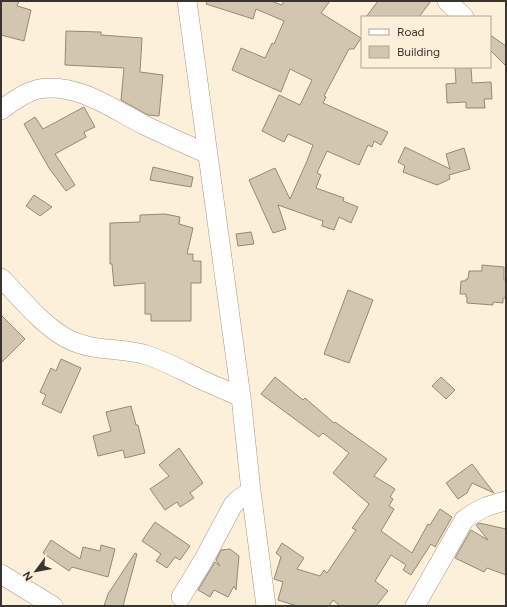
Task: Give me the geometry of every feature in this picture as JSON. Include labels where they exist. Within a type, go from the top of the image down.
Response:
[{"type":"street","points":[[187,1],[241,397],[251,491],[266,606]]},
{"type":"street","points":[[447,1],[463,16]]},
{"type":"street","points":[[1,110],[22,96],[38,89],[55,88],[70,90],[88,96],[175,140],[208,154]]},
{"type":"street","points":[[1,278],[45,322],[65,337],[84,346],[144,354],[241,397]]},
{"type":"street","points":[[181,596],[203,561],[233,505],[251,491]]},
{"type":"street","points":[[415,606],[464,520],[481,508],[506,501]]},
{"type":"street","points":[[1,574],[53,606]]},
{"type":"building","points":[[1,1],[19,1],[17,6],[31,10],[24,41],[1,35]]},
{"type":"building","points":[[207,1],[271,1],[282,5],[284,1],[330,1],[321,13],[361,38],[354,49],[349,49],[324,96],[326,97],[323,103],[388,132],[381,145],[374,141],[372,147],[368,145],[359,165],[327,151],[317,173],[321,175],[316,188],[344,198],[343,201],[358,207],[351,223],[339,217],[334,230],[322,226],[323,221],[278,205],[286,229],[273,233],[249,180],[275,168],[290,199],[313,145],[288,134],[284,142],[262,131],[279,95],[300,105],[312,80],[290,69],[281,92],[232,70],[241,48],[265,58],[272,43],[274,44],[284,21],[256,9],[253,19],[206,4]]},
{"type":"building","points":[[378,1],[431,1],[420,16],[367,16]]},
{"type":"building","points":[[66,31],[101,32],[101,35],[142,38],[140,72],[163,75],[159,116],[148,115],[121,100],[124,68],[65,65]]},
{"type":"building","points":[[491,36],[506,46],[506,66],[491,51]]},
{"type":"building","points":[[455,68],[471,68],[472,83],[491,82],[492,99],[484,99],[485,108],[466,108],[466,102],[447,103],[446,84],[456,83]]},
{"type":"building","points":[[84,107],[95,127],[84,132],[86,137],[55,154],[75,185],[66,191],[49,168],[24,124],[35,117],[43,129]]},
{"type":"building","points":[[405,147],[450,169],[446,154],[464,148],[470,169],[449,175],[450,179],[437,185],[403,172],[405,166],[398,162]]},
{"type":"building","points":[[153,167],[193,177],[191,187],[150,180]]},
{"type":"building","points":[[34,195],[52,207],[40,216],[26,206]]},
{"type":"building","points":[[165,214],[180,217],[179,224],[193,228],[187,254],[193,254],[193,261],[201,261],[201,283],[191,283],[191,321],[151,321],[151,314],[145,314],[145,283],[114,286],[112,264],[110,264],[110,223],[140,222],[140,215]]},
{"type":"building","points":[[251,232],[254,244],[238,246],[236,234]]},
{"type":"building","points":[[482,265],[504,267],[506,298],[503,298],[503,303],[493,302],[493,305],[467,303],[466,294],[460,294],[461,281],[466,281],[466,279],[468,279],[469,271],[482,271]]},
{"type":"building","points":[[348,290],[373,300],[349,363],[324,354]]},
{"type":"building","points":[[1,315],[25,339],[1,363]]},
{"type":"building","points":[[61,359],[81,368],[61,413],[42,404],[46,395],[40,392],[51,368],[56,371]]},
{"type":"building","points":[[275,377],[303,400],[305,398],[334,423],[335,422],[387,459],[374,476],[395,489],[390,497],[393,499],[389,506],[394,509],[381,531],[412,553],[428,524],[430,525],[440,509],[452,517],[435,547],[431,544],[411,575],[403,570],[406,565],[391,555],[375,581],[388,591],[376,606],[340,606],[333,600],[329,606],[297,606],[278,600],[283,582],[274,579],[281,557],[276,553],[282,543],[304,558],[297,569],[320,576],[324,570],[327,573],[356,530],[352,528],[369,504],[333,473],[349,453],[323,433],[319,437],[261,394]]},
{"type":"building","points":[[441,377],[455,390],[446,399],[432,386]]},
{"type":"building","points":[[131,406],[136,425],[138,425],[145,453],[125,458],[123,450],[98,456],[93,436],[111,431],[106,412]]},
{"type":"building","points":[[179,448],[203,483],[190,493],[194,498],[180,507],[177,502],[165,510],[150,489],[169,476],[159,465]]},
{"type":"building","points":[[472,464],[494,493],[472,483],[467,493],[458,499],[446,483]]},
{"type":"building","points":[[155,522],[190,546],[180,560],[175,557],[167,568],[156,561],[161,554],[142,541]]},
{"type":"building","points":[[479,523],[506,529],[506,575],[487,568],[484,572],[455,558],[471,530],[488,540],[476,525]]},
{"type":"building","points":[[51,540],[80,559],[83,547],[100,551],[101,545],[115,549],[108,577],[72,567],[69,571],[43,553]]},
{"type":"building","points":[[230,549],[239,556],[236,590],[234,586],[228,597],[214,590],[210,597],[198,590],[215,562],[220,566],[216,560],[221,550]]},
{"type":"building","points":[[135,553],[137,554],[123,606],[104,606],[108,594]]}]
